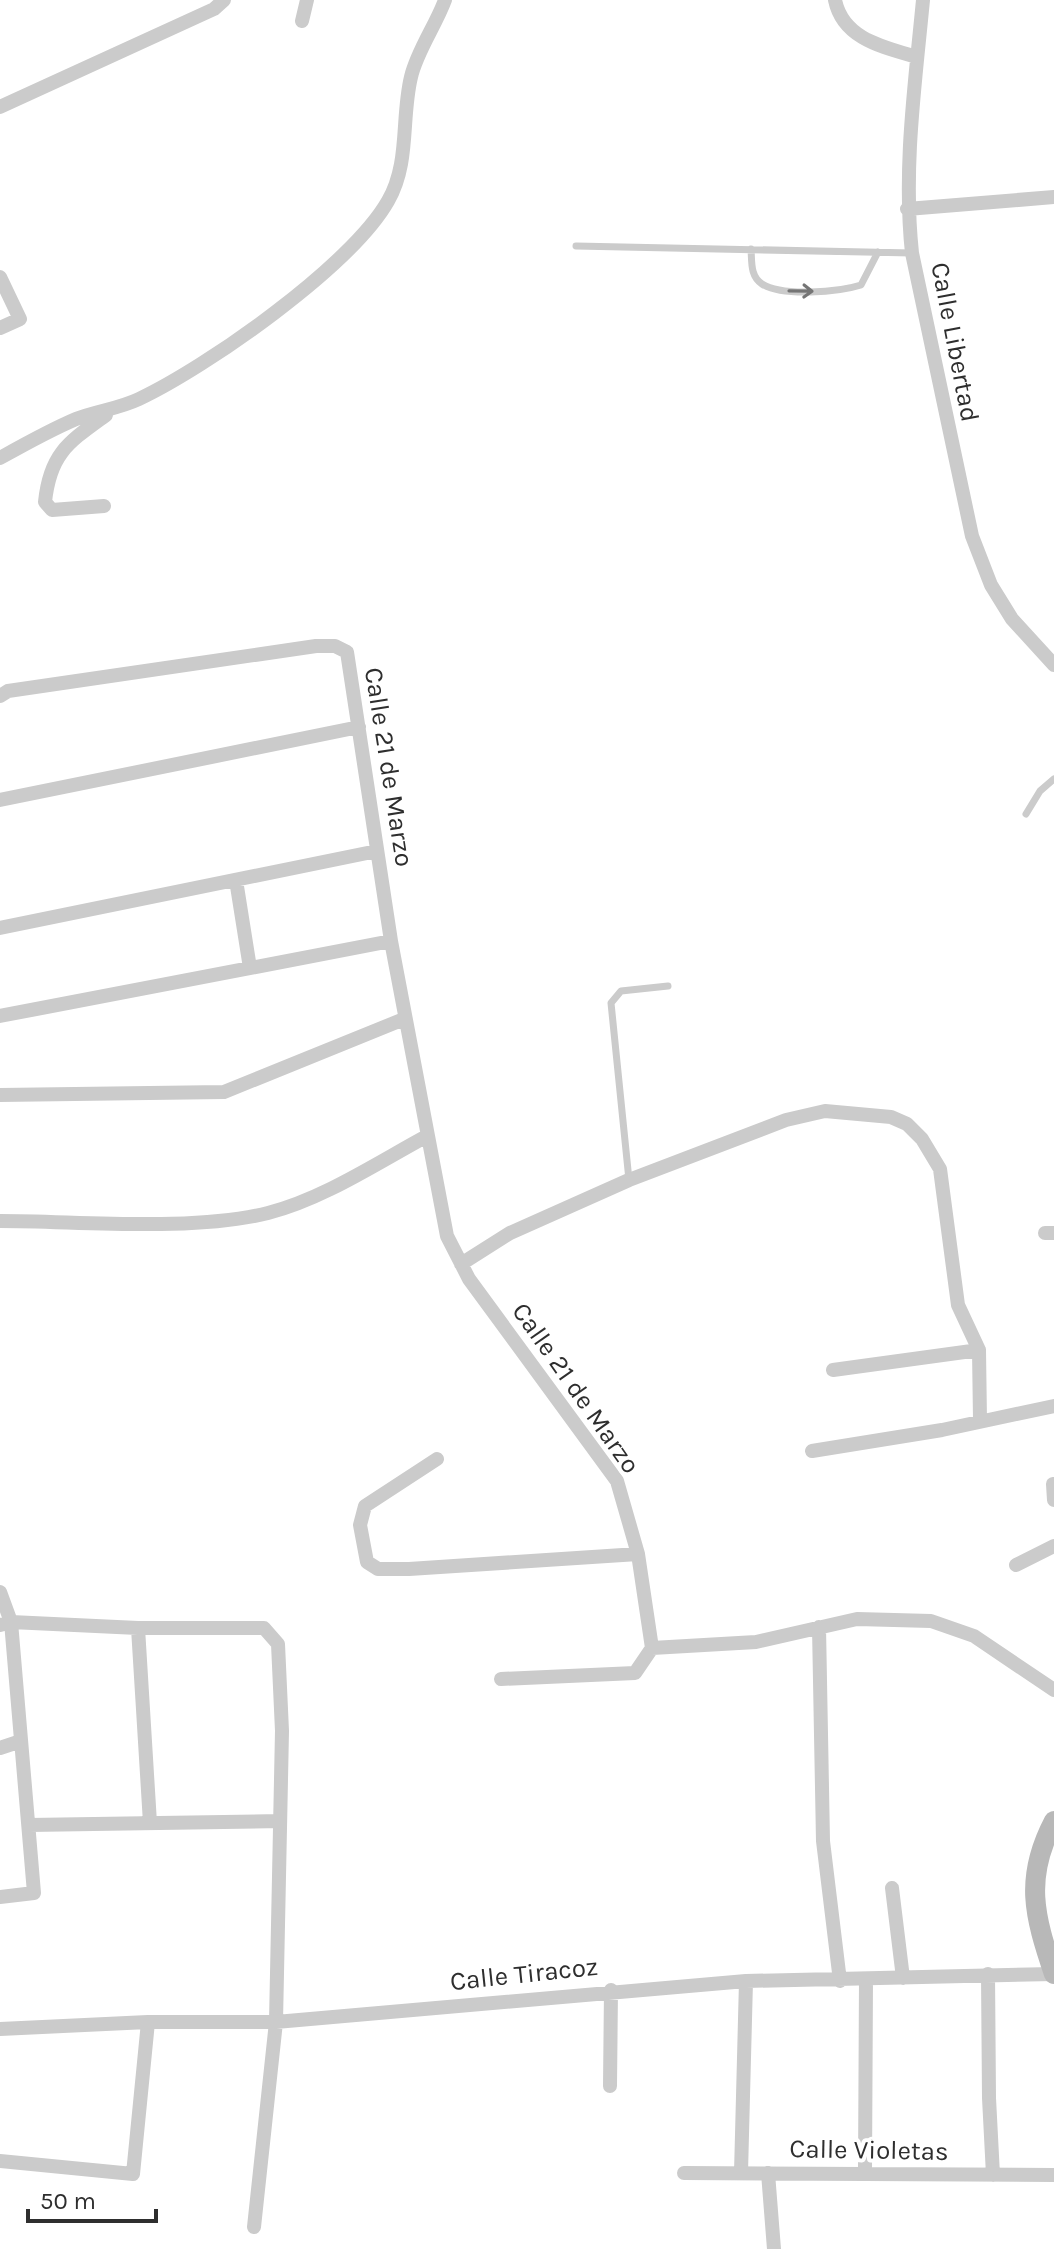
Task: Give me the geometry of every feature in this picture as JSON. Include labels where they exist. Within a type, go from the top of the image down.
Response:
[{"type":"main road","points":[[1054,1821],[1037,1853],[1034,1896],[1054,1974]]},
{"type":"street","points":[[0,107],[214,9],[224,0]]},
{"type":"street","points":[[302,21],[307,0]]},
{"type":"street","points":[[0,458],[78,418],[113,410],[141,398],[220,352],[302,290],[360,239],[389,200],[400,167],[412,74],[445,0]]},
{"type":"street","points":[[835,0],[839,17],[851,31],[880,47],[917,57]]},
{"type":"street","name":"Calle Libertad","points":[[923,0],[907,209],[912,253],[972,536],[991,585],[1012,619],[1054,665]]},
{"type":"street","points":[[907,209],[1054,197]]},
{"type":"street","points":[[0,277],[20,319],[0,328]]},
{"type":"street","points":[[104,506],[52,510],[45,502],[63,447],[113,410]]},
{"type":"street","name":"Calle 21 de Marzo","points":[[0,696],[8,691],[316,646],[335,646],[347,652],[404,1019],[447,1236],[461,1264],[617,1481],[638,1554],[652,1648]]},
{"type":"street","points":[[0,800],[359,727]]},
{"type":"street","points":[[0,928],[377,851]]},
{"type":"street","points":[[236,880],[250,968]]},
{"type":"street","points":[[0,1016],[391,941]]},
{"type":"street","points":[[0,1095],[224,1092],[404,1019]]},
{"type":"street","points":[[461,1264],[510,1233],[629,1180],[786,1120],[825,1111],[891,1117],[907,1124],[922,1139],[940,1169],[958,1305],[979,1350],[980,1420]]},
{"type":"street","points":[[0,1221],[207,1222],[269,1213],[339,1183],[427,1136]]},
{"type":"street","points":[[833,1370],[979,1350]]},
{"type":"street","points":[[812,1451],[1054,1406]]},
{"type":"street","points":[[437,1459],[365,1506],[360,1525],[367,1562],[378,1569],[638,1554]]},
{"type":"street","points":[[1053,1484],[1054,1500]]},
{"type":"street","points":[[1016,1565],[1054,1546]]},
{"type":"street","points":[[0,1592],[21,1741],[34,1893],[0,1897]]},
{"type":"street","points":[[501,1679],[635,1673],[652,1648],[756,1642],[857,1619],[949,1624],[974,1636],[1054,1690]]},
{"type":"street","points":[[6,1623],[138,1628],[264,1628],[278,1644],[282,1731],[276,2022],[254,2227]]},
{"type":"street","points":[[819,1627],[823,1841],[840,1981]]},
{"type":"street","points":[[138,1628],[150,1823]]},
{"type":"street","points":[[0,1748],[21,1741]]},
{"type":"street","points":[[29,1825],[280,1821]]},
{"type":"street","points":[[892,1888],[903,1978]]},
{"type":"street","points":[[988,1974],[993,2175]]},
{"type":"street","name":"Calle Tiracoz","points":[[0,2029],[148,2022],[276,2022],[611,1990],[746,1981],[1054,1974]]},
{"type":"street","points":[[865,2172],[866,1979]]},
{"type":"street","points":[[741,2173],[746,1981]]},
{"type":"street","points":[[610,2086],[611,1990]]},
{"type":"street","points":[[0,2161],[133,2174],[148,2022]]},
{"type":"street","name":"Calle Violetas","points":[[684,2173],[1054,2175]]},
{"type":"street","points":[[768,2173],[774,2249]]},
{"type":"lane","points":[[576,246],[912,253]]},
{"type":"lane","points":[[751,249],[752,272],[762,284],[787,290],[827,291],[861,285],[878,252]]},
{"type":"lane","points":[[1026,814],[1040,791],[1054,779]]},
{"type":"lane","points":[[629,1180],[611,1003],[621,991],[668,986]]}]
